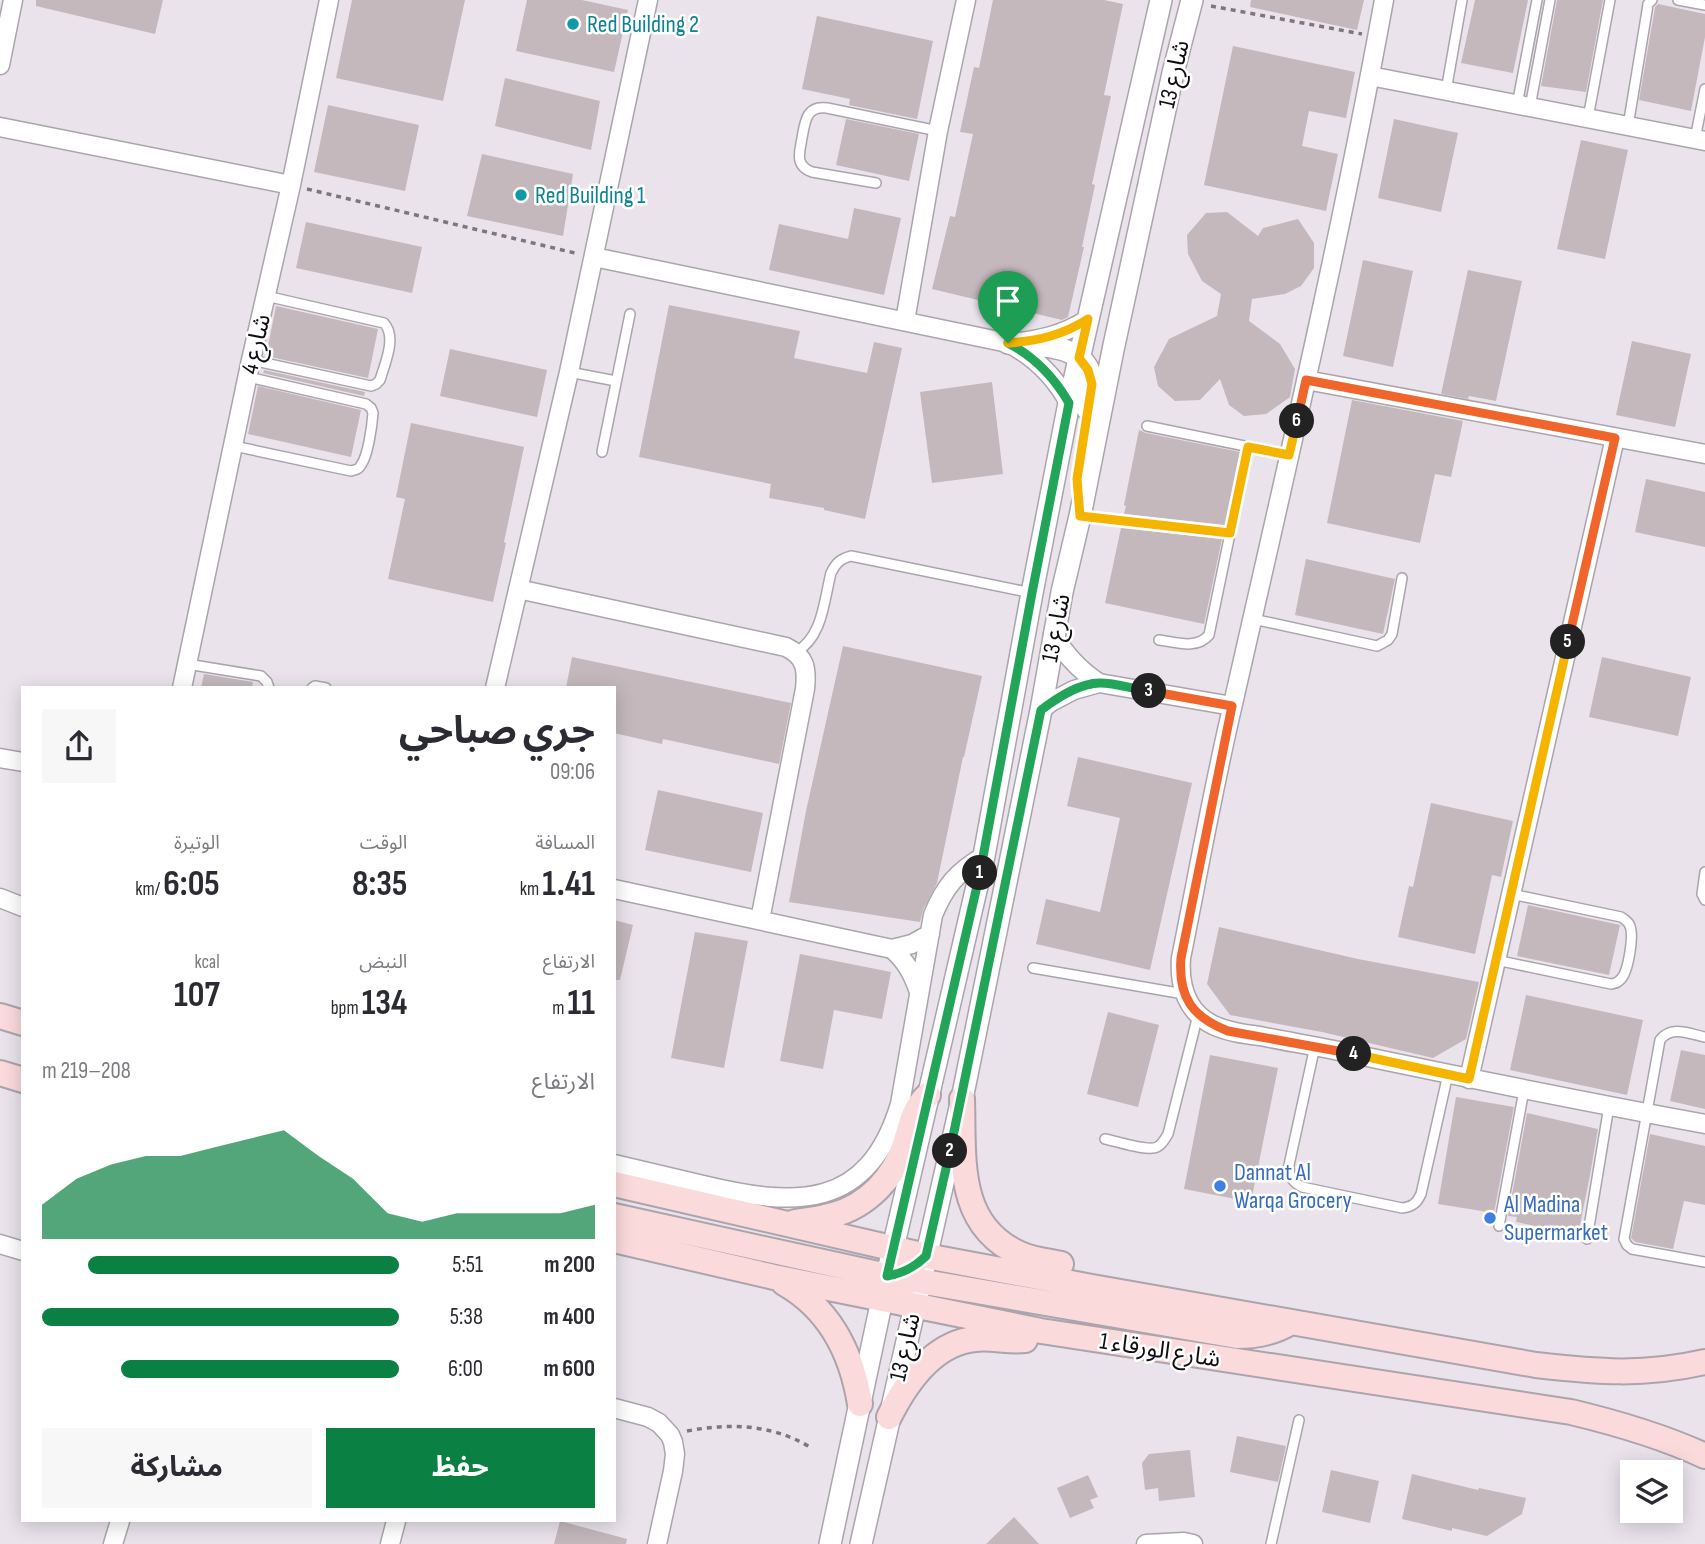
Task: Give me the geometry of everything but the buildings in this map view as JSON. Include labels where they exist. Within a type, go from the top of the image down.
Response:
[{"type":"main road","points":[[0,1017],[21,1022]]},
{"type":"main road","points":[[0,1073],[21,1079]]},
{"type":"main road","points":[[784,1224],[835,1215],[863,1202],[884,1182],[900,1159],[917,1107],[928,1095]]},
{"type":"main road","points":[[962,1099],[966,1186],[971,1203],[985,1230],[1020,1255],[1073,1268],[1092,1287]]},
{"type":"main road","name":"شارع الورقاء 1","points":[[616,1184],[926,1256],[1536,1365],[1633,1372],[1705,1362]]},
{"type":"main road","points":[[616,1217],[884,1287]]},
{"type":"main road","name":"شارع الورقاء 1","points":[[616,1240],[774,1277],[884,1287],[915,1306],[1041,1331],[1571,1412],[1632,1428],[1705,1456]]},
{"type":"main road","points":[[884,1287],[898,1274],[909,1270],[926,1256]]},
{"type":"main road","points":[[774,1277],[792,1287],[834,1329],[852,1365],[860,1404]]},
{"type":"main road","points":[[884,1287],[886,1293],[905,1281],[920,1281],[1237,1336],[1264,1334],[1292,1322]]},
{"type":"main road","points":[[889,1417],[910,1381],[946,1348],[979,1338],[1025,1340],[1041,1331]]},
{"type":"street","points":[[0,65],[13,0]]},
{"type":"street","name":"شارع 4","points":[[182,686],[329,0]]},
{"type":"street","points":[[495,686],[569,372],[648,0]]},
{"type":"street","points":[[905,321],[938,131],[966,0]]},
{"type":"street","name":"شارع 13","points":[[831,1544],[884,1287],[984,856],[1069,403],[1161,0]]},
{"type":"street","points":[[1384,0],[1306,380],[1232,706],[1181,958],[1180,976],[1184,994],[1198,1015],[1212,1025],[1228,1031],[1705,1124]]},
{"type":"street","name":"شارع 13","points":[[861,1544],[962,1099],[1113,350],[1192,1]]},
{"type":"street","points":[[1370,76],[1700,140]]},
{"type":"street","points":[[0,127],[291,185]]},
{"type":"street","points":[[594,257],[1008,343],[1073,353],[1088,370],[1092,384],[1077,479],[1080,516]]},
{"type":"street","points":[[1008,343],[1055,336],[1088,319]]},
{"type":"street","points":[[1008,343],[1044,368],[1069,403]]},
{"type":"street","points":[[1306,380],[1705,454]]},
{"type":"street","points":[[1469,1079],[1615,438]]},
{"type":"street","points":[[518,589],[786,647],[796,652],[804,663],[805,689],[760,920]]},
{"type":"street","points":[[1054,634],[1077,667],[1099,683]]},
{"type":"street","points":[[1041,710],[1074,690],[1099,683],[1232,706]]},
{"type":"street","points":[[0,758],[21,762]]},
{"type":"street","points":[[616,1164],[726,1191],[778,1199],[804,1198],[830,1192],[866,1167],[881,1149],[893,1127],[900,1104],[933,915],[952,880],[967,866],[984,856]]},
{"type":"street","points":[[616,889],[891,948],[912,944],[930,934]]},
{"type":"street","points":[[0,898],[21,906]]},
{"type":"street","points":[[891,948],[912,972],[919,992]]},
{"type":"street","points":[[0,1244],[21,1250]]},
{"type":"street","points":[[616,1409],[648,1417],[659,1423],[670,1435],[675,1454],[657,1544]]},
{"type":"street","points":[[113,1544],[120,1522]]},
{"type":"street","points":[[390,1544],[396,1522]]},
{"type":"street","points":[[1146,1544],[1193,1544]]},
{"type":"lane","points":[[1446,91],[1462,0]]},
{"type":"lane","points":[[1523,106],[1536,0]]},
{"type":"lane","points":[[1523,106],[1550,0]]},
{"type":"lane","points":[[1588,118],[1610,0]]},
{"type":"lane","points":[[1628,126],[1651,0]]},
{"type":"lane","points":[[1678,0],[1705,5]]},
{"type":"lane","points":[[1700,140],[1705,89]]},
{"type":"lane","points":[[876,183],[812,172],[804,168],[800,151],[806,121],[811,111],[821,107],[938,131]]},
{"type":"lane","points":[[250,368],[371,386],[380,380],[390,343],[389,328],[383,323],[266,296]]},
{"type":"lane","points":[[602,452],[630,314]]},
{"type":"lane","points":[[234,446],[351,471],[358,469],[363,463],[373,419],[371,408],[366,404],[250,368]]},
{"type":"lane","points":[[569,372],[616,381]]},
{"type":"lane","points":[[1147,426],[1289,455]]},
{"type":"lane","points":[[1159,640],[1196,645],[1209,635],[1248,447]]},
{"type":"lane","points":[[1080,516],[1230,533]]},
{"type":"lane","points":[[796,652],[804,648],[815,634],[831,573],[842,558],[851,556],[1032,593]]},
{"type":"lane","points":[[1253,619],[1377,646],[1388,640],[1392,634],[1402,579]]},
{"type":"lane","points":[[187,664],[261,676],[268,686]]},
{"type":"lane","points":[[1705,872],[1702,894],[1705,900]]},
{"type":"lane","points":[[1496,960],[1611,984],[1618,982],[1626,970],[1632,933],[1629,923],[1621,916],[1511,894]]},
{"type":"lane","points":[[1033,968],[1184,994]]},
{"type":"lane","points":[[1105,1139],[1150,1149],[1158,1147],[1164,1141],[1198,1015]]},
{"type":"lane","points":[[1705,1037],[1673,1031],[1665,1034],[1660,1041],[1625,1239],[1632,1250],[1705,1262]]},
{"type":"lane","points":[[1315,1046],[1289,1165],[1290,1175],[1302,1187],[1377,1203],[1402,1208],[1412,1206],[1419,1199],[1448,1074]]},
{"type":"lane","points":[[1499,1226],[1524,1090]]},
{"type":"lane","points":[[1587,1239],[1609,1106]]},
{"type":"lane","points":[[1271,1544],[1299,1420]]},
{"type":"path","points":[[1192,1],[1377,37]]},
{"type":"path","points":[[291,185],[594,257]]},
{"type":"path","points":[[670,1435],[706,1428],[740,1426],[781,1433],[810,1447]]},
{"type":"place","name":"Red Building 2","points":[[573,24]]},
{"type":"place","name":"Red Building 1","points":[[521,195]]},
{"type":"place","name":"Dannat Al Warqa Grocery","points":[[1220,1186]]},
{"type":"place","name":"Al Madina Supermarket","points":[[1490,1218]]},
{"type":"route","points":[[1088,319],[1079,358],[1088,370],[1092,384],[1078,466],[1080,516],[1230,533],[1248,447],[1289,455],[1306,380],[1615,438],[1469,1079],[1315,1046],[1228,1031],[1212,1025],[1198,1015],[1184,994],[1180,976],[1181,958],[1232,706],[1099,683],[1074,690],[1041,710],[962,1099],[926,1256],[909,1270],[887,1276],[984,856],[1069,403],[1044,368],[1008,343],[1055,336],[1088,319]]}]
